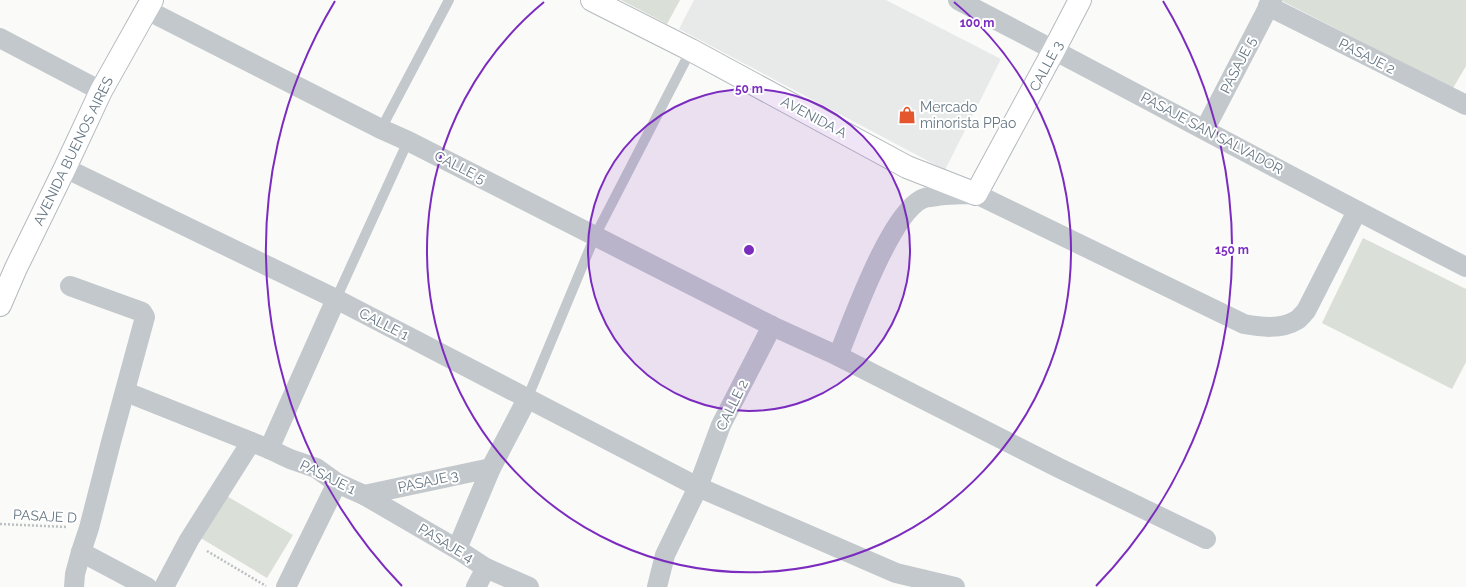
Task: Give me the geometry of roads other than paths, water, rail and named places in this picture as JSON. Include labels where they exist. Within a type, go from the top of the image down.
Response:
[{"type":"main road","name":"AVENIDA A","points":[[592,0],[691,50],[908,167],[976,194]]},
{"type":"main road","name":"CALLE 3","points":[[976,194],[1080,0]]},
{"type":"main road","name":"AVENIDA BUENOS AIRES","points":[[0,304],[101,91],[149,5]]},
{"type":"street","name":"PASAJE SAN SALVADOR","points":[[958,0],[1205,129],[1357,212],[1466,267]]},
{"type":"street","name":"PASAJE 2","points":[[1270,3],[1466,105]]},
{"type":"street","name":"PASAJE 5","points":[[1205,129],[1270,3]]},
{"type":"street","name":"CALLE 5","points":[[149,5],[381,129],[408,141],[772,326],[838,356],[1059,468],[1206,539]]},
{"type":"street","points":[[0,38],[101,91]]},
{"type":"street","name":"CALLE 1","points":[[65,168],[336,299],[698,487],[896,573],[954,587]]},
{"type":"street","points":[[838,356],[870,279],[890,236],[904,213],[922,199],[946,194],[976,194],[1244,324],[1261,327],[1282,326],[1297,320],[1306,311],[1357,212]]},
{"type":"street","points":[[70,286],[142,312],[145,317],[126,392],[111,442],[90,528],[75,574],[74,587]]},
{"type":"street","points":[[269,449],[336,299]]},
{"type":"street","name":"CALLE 2","points":[[657,587],[665,555],[698,487],[721,425],[772,326]]},
{"type":"street","name":"PASAJE 1","points":[[126,392],[269,449],[290,459],[316,468],[338,483],[364,494]]},
{"type":"street","points":[[457,549],[491,468],[527,399]]},
{"type":"street","points":[[164,587],[189,540],[251,442]]},
{"type":"street","name":"PASAJE 3","points":[[364,494],[491,468]]},
{"type":"street","points":[[286,587],[338,483]]},
{"type":"street","name":"PASAJE 4","points":[[364,494],[457,549],[486,568],[530,587]]},
{"type":"street","points":[[81,552],[147,587]]},
{"type":"street","points":[[476,587],[486,568]]},
{"type":"lane","points":[[381,129],[449,0]]},
{"type":"lane","points":[[527,399],[595,236],[691,50]]},
{"type":"lane","points":[[336,299],[408,141]]},
{"type":"place","name":"Mercado minorista PPao","points":[[907,115]]}]
